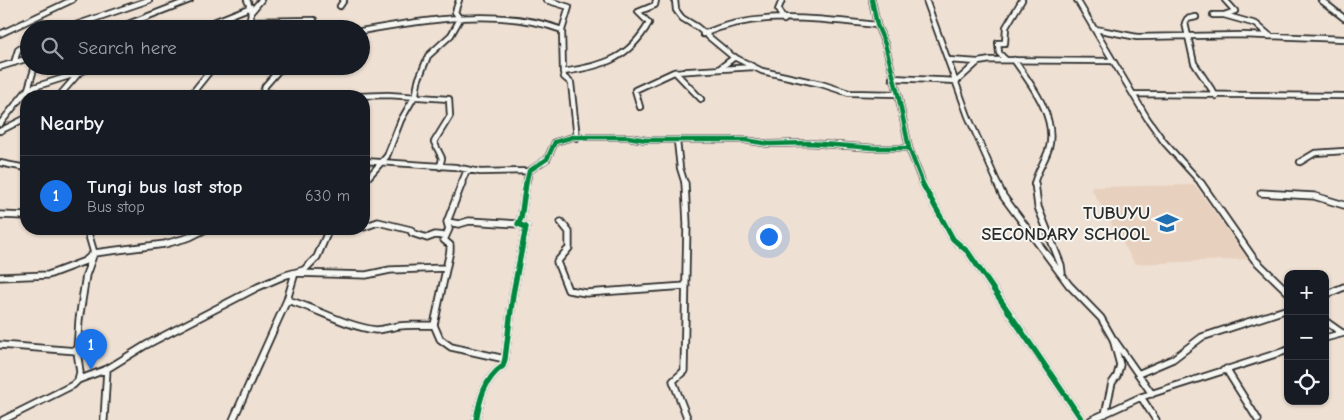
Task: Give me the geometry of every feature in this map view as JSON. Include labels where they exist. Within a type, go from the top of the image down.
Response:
[{"type":"street","points":[[30,20],[72,0]]},
{"type":"street","points":[[95,20],[149,0]]},
{"type":"street","points":[[138,20],[190,0]]},
{"type":"street","points":[[247,0],[252,9],[250,20]]},
{"type":"street","points":[[221,20],[252,9],[262,0]]},
{"type":"street","points":[[340,6],[344,0]]},
{"type":"street","points":[[460,0],[455,12],[460,19]]},
{"type":"street","points":[[546,0],[569,7],[562,30],[563,72],[564,77],[571,83],[578,138]]},
{"type":"street","points":[[563,72],[600,66],[613,59],[645,30],[649,23],[638,12],[655,6],[656,0]]},
{"type":"street","points":[[674,0],[676,10],[680,16],[735,57],[754,67],[766,72],[822,84],[849,94],[898,94]]},
{"type":"street","points":[[782,0],[778,10],[784,20]]},
{"type":"street","points":[[872,0],[885,44],[884,48],[892,78],[898,94],[909,148],[923,185],[932,198],[953,239],[968,252],[1082,420]]},
{"type":"street","points":[[926,0],[957,81],[968,116],[1003,196],[1070,285],[1101,318],[1113,339],[1152,394]]},
{"type":"street","points":[[1006,60],[999,53],[998,43],[1005,43],[1004,30],[1006,24],[1018,10],[1022,0]]},
{"type":"street","points":[[1077,0],[1112,61],[1159,136],[1199,180],[1259,265],[1273,281],[1284,289]]},
{"type":"street","points":[[1224,15],[1236,10],[1225,0]]},
{"type":"street","points":[[1321,0],[1344,18]]},
{"type":"street","points":[[1213,15],[1224,15],[1256,24],[1271,37]]},
{"type":"street","points":[[370,29],[398,24],[476,17],[542,23],[562,30]]},
{"type":"street","points":[[1196,17],[1185,21],[1190,36],[1190,49],[1197,70],[1216,96]]},
{"type":"street","points":[[370,173],[382,164],[387,156],[401,120],[414,98],[418,81],[428,56],[451,35],[460,19]]},
{"type":"street","points":[[702,34],[732,24],[784,20],[878,25]]},
{"type":"street","points":[[0,34],[20,25]]},
{"type":"street","points":[[1094,29],[1117,36],[1344,38]]},
{"type":"street","points":[[14,62],[20,49]]},
{"type":"street","points":[[717,70],[735,57]]},
{"type":"street","points":[[0,67],[20,60]]},
{"type":"street","points":[[948,60],[978,62],[1006,60],[1112,61]]},
{"type":"street","points":[[1014,60],[1042,105],[1050,133],[1050,145],[1038,172],[1034,189],[1037,206],[1061,265],[1062,274]]},
{"type":"street","points":[[892,78],[957,81],[978,62]]},
{"type":"street","points":[[640,107],[634,90],[674,72],[754,67]]},
{"type":"street","points":[[674,72],[701,99]]},
{"type":"street","points":[[28,89],[32,75]]},
{"type":"street","points":[[28,89],[73,75]]},
{"type":"street","points":[[64,90],[77,75]]},
{"type":"street","points":[[195,90],[207,75]]},
{"type":"street","points":[[263,90],[273,75]]},
{"type":"street","points":[[1134,94],[1344,96]]},
{"type":"street","points":[[370,96],[446,98],[450,100],[450,117],[434,142],[442,158],[440,167]]},
{"type":"street","points":[[0,124],[20,101]]},
{"type":"street","points":[[0,131],[20,121]]},
{"type":"street","points":[[370,162],[455,167],[467,170],[529,171],[547,159],[554,143],[563,139],[578,138],[628,137],[646,140],[677,141],[745,140],[769,144],[809,143],[874,148],[909,148]]},
{"type":"street","points":[[677,141],[680,168],[685,184],[687,224],[686,286],[684,371],[673,381],[688,420]]},
{"type":"street","points":[[1300,162],[1305,157],[1318,152],[1344,151]]},
{"type":"street","points":[[0,163],[20,167]]},
{"type":"street","points":[[467,170],[447,222],[449,225],[448,233],[444,240],[450,245],[450,248],[434,325],[440,339],[451,347],[505,359]]},
{"type":"street","points":[[518,224],[522,218],[522,203],[529,171]]},
{"type":"street","points":[[1261,194],[1313,197],[1331,200],[1344,205]]},
{"type":"street","points":[[0,215],[20,216]]},
{"type":"street","points":[[447,222],[460,224],[469,221],[518,224],[526,227],[513,294],[505,359],[503,366],[493,371],[482,392],[476,420]]},
{"type":"street","points":[[370,225],[378,222],[411,230],[418,237],[445,236]]},
{"type":"street","points":[[561,222],[569,232],[569,248],[557,262],[568,290],[586,293],[686,286]]},
{"type":"street","points":[[78,380],[80,366],[77,351],[79,320],[86,275],[94,253],[89,235]]},
{"type":"street","points":[[0,277],[48,275],[84,262],[94,253],[165,244],[194,235]]},
{"type":"street","points":[[3,420],[73,385],[78,380],[107,369],[146,345],[236,298],[286,275],[307,268],[317,257],[327,235]]},
{"type":"street","points":[[295,273],[366,275],[390,270],[446,268]]},
{"type":"street","points":[[233,420],[287,300],[295,273]]},
{"type":"street","points":[[1329,293],[1344,287]]},
{"type":"street","points":[[287,300],[309,306],[336,320],[378,330],[397,326],[434,325]]},
{"type":"street","points":[[1138,374],[1173,359],[1202,338],[1216,331],[1284,310]]},
{"type":"street","points":[[1329,324],[1343,333]]},
{"type":"street","points":[[1329,337],[1343,333]]},
{"type":"street","points":[[1105,414],[1112,382],[1117,376],[1120,365],[1113,339]]},
{"type":"street","points":[[0,345],[77,351]]},
{"type":"street","points":[[1091,420],[1141,397],[1284,351]]},
{"type":"street","points":[[104,420],[107,369]]},
{"type":"street","points":[[1226,369],[1258,420]]},
{"type":"street","points":[[1141,397],[1156,420]]},
{"type":"shaded area","name":"TUBUYU SECONDARY SCHOOL","points":[[1195,185],[1248,259],[1135,264],[1090,187]]},
{"type":"cycle path","points":[[872,0],[877,25],[885,44],[898,94],[909,148],[923,185],[932,198],[953,239],[968,252],[1082,420]]},
{"type":"cycle path","points":[[476,420],[481,397],[487,382],[496,370],[503,366],[505,359],[513,294],[526,227],[518,224],[521,218],[522,203],[529,171],[547,159],[555,142],[573,137],[628,137],[646,140],[745,140],[769,144],[809,143],[874,148],[909,148]]},
{"type":"place","name":"TUBUYU SECONDARY SCHOOL","points":[[1167,223]]},
{"type":"place","name":"Tungi bus last stop","points":[[91,370]]}]
